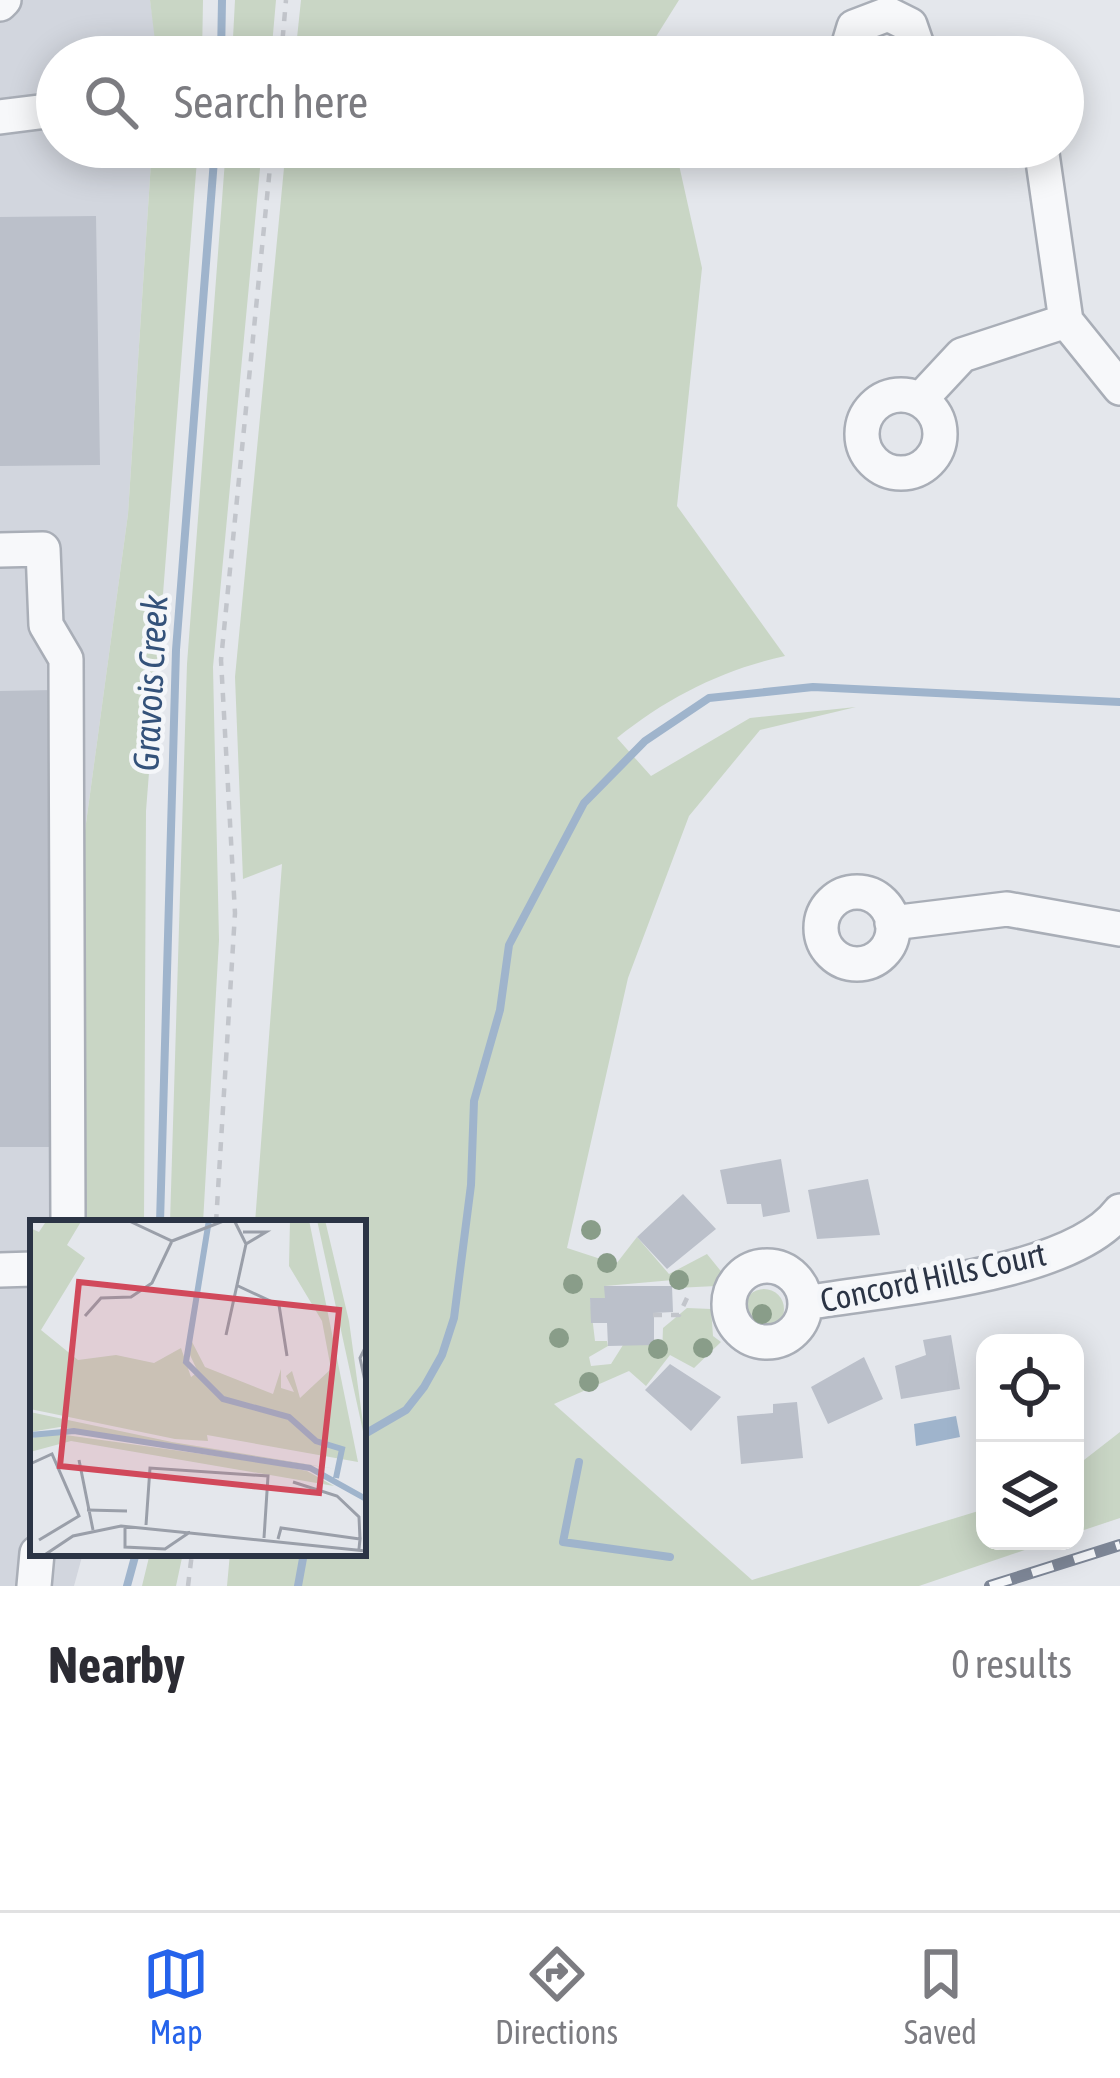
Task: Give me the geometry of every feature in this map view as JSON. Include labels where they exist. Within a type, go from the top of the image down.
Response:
[{"type":"street","points":[[851,36],[863,19],[888,14],[910,25],[914,36]]},
{"type":"street","points":[[0,117],[36,112]]},
{"type":"street","points":[[1045,168],[1066,321],[1120,388]]},
{"type":"street","points":[[920,400],[962,355],[1066,321]]},
{"type":"street","points":[[0,550],[43,549],[46,625],[66,659],[68,1220]]},
{"type":"street","points":[[892,923],[1007,909],[1120,928]]},
{"type":"street","name":"Concord Hills Court","points":[[805,1304],[1040,1262],[1111,1223],[1120,1211]]},
{"type":"street","points":[[0,1270],[30,1269]]},
{"type":"street","points":[[34,1586],[37,1556]]},
{"type":"path","points":[[283,36],[286,0]]},
{"type":"path","points":[[216,1220],[235,913],[221,660],[270,168]]},
{"type":"path","points":[[653,1315],[679,1315],[687,1298]]},
{"type":"path","points":[[188,1586],[192,1556]]},
{"type":"shaded area","points":[[0,0],[150,0],[156,36],[36,36],[36,168],[151,168],[128,514],[84,838],[86,1220],[30,1220],[30,1556],[82,1556],[74,1586],[0,1586]]},
{"type":"green space","points":[[150,0],[203,0],[202,36],[154,36]]},
{"type":"green space","points":[[235,0],[276,0],[273,36],[233,36]]},
{"type":"green space","points":[[301,0],[679,0],[656,36],[297,36]]},
{"type":"green space","points":[[151,168],[196,168],[146,811],[144,1220],[86,1220],[84,838],[128,514]]},
{"type":"green space","points":[[224,168],[260,168],[213,667],[219,940],[203,1220],[170,1220],[187,664]]},
{"type":"green space","points":[[284,168],[680,168],[702,268],[677,506],[785,656],[696,687],[617,738],[651,776],[750,718],[856,707],[760,730],[689,816],[628,978],[567,1248],[616,1264],[637,1237],[669,1274],[707,1254],[724,1275],[716,1286],[676,1288],[673,1280],[605,1286],[605,1298],[590,1299],[595,1341],[607,1341],[608,1346],[589,1357],[591,1366],[611,1364],[623,1345],[652,1345],[662,1354],[663,1328],[687,1308],[711,1309],[713,1336],[721,1342],[694,1368],[670,1355],[646,1386],[629,1371],[554,1404],[752,1580],[976,1512],[976,1550],[1025,1550],[919,1586],[227,1586],[230,1556],[366,1556],[366,1220],[255,1220],[282,864],[243,879],[235,677]]},
{"type":"green space","points":[[764,1289],[778,1295],[784,1309],[778,1323],[764,1329],[750,1323],[744,1309],[750,1295]]},
{"type":"green space","points":[[1120,1432],[1120,1518],[1084,1530],[1084,1460]]},
{"type":"green space","points":[[149,1556],[182,1556],[176,1586],[142,1586]]},
{"type":"water","points":[[956,1416],[960,1437],[916,1446],[914,1424]]},
{"type":"building","points":[[96,216],[100,465],[0,466],[0,217]]},
{"type":"building","points":[[54,690],[59,1147],[0,1147],[0,691]]},
{"type":"building","points":[[781,1159],[790,1212],[763,1217],[761,1204],[727,1204],[720,1170]]},
{"type":"building","points":[[868,1179],[880,1235],[817,1239],[808,1190]]},
{"type":"building","points":[[683,1194],[716,1229],[667,1269],[637,1237]]},
{"type":"building","points":[[604,1286],[672,1286],[673,1312],[654,1313],[654,1345],[608,1346],[607,1323],[591,1323],[590,1298],[605,1298]]},
{"type":"building","points":[[951,1335],[960,1389],[901,1399],[895,1366],[926,1355],[923,1340]]},
{"type":"building","points":[[864,1357],[883,1399],[828,1424],[811,1387]]},
{"type":"building","points":[[670,1364],[721,1397],[691,1431],[645,1390]]},
{"type":"building","points":[[797,1402],[803,1458],[741,1464],[737,1416],[773,1413],[773,1404]]},
{"type":"waterway","name":"Gravois Creek","points":[[221,36],[222,0]]},
{"type":"waterway","name":"Gravois Creek","points":[[160,1220],[176,650],[213,168]]},
{"type":"waterway","points":[[366,1433],[406,1410],[424,1387],[442,1355],[454,1318],[471,1185],[474,1101],[500,1010],[509,945],[584,803],[645,741],[709,698],[813,687],[1120,702]]},
{"type":"waterway","points":[[579,1462],[563,1542],[670,1557]]},
{"type":"waterway","name":"Gravois Creek","points":[[127,1586],[135,1556]]},
{"type":"waterway","points":[[298,1586],[303,1556]]},
{"type":"railway","points":[[990,1586],[1120,1545]]}]
